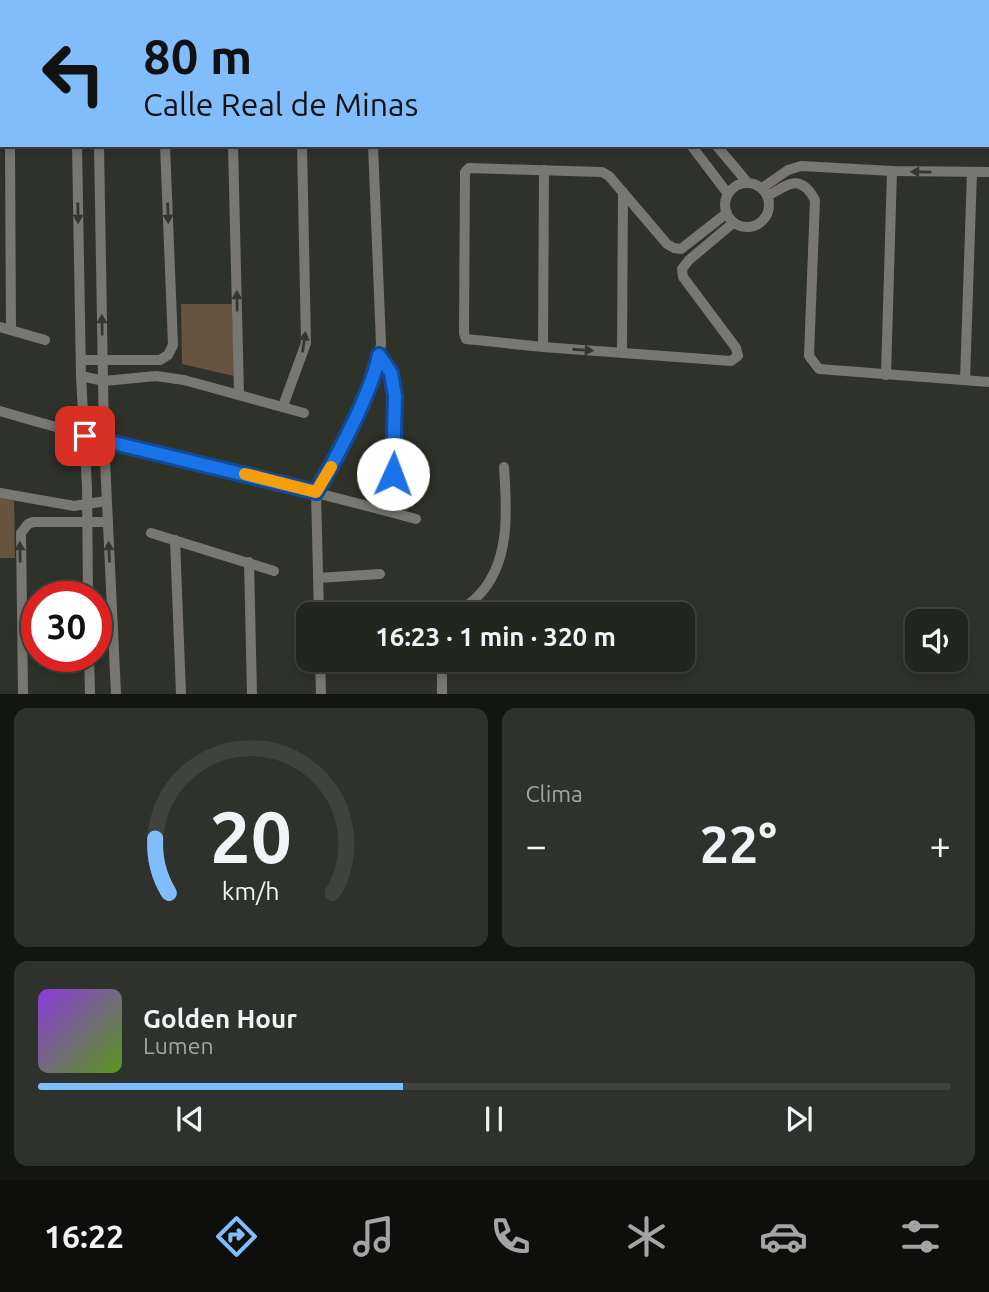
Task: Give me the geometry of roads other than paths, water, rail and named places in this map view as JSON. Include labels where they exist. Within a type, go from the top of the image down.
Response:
[{"type":"street","points":[[10,147],[5,329],[44,340]]},
{"type":"street","points":[[77,147],[88,581]]},
{"type":"street","points":[[99,147],[104,439],[116,694]]},
{"type":"street","points":[[81,360],[160,360],[168,355],[173,345],[165,147]]},
{"type":"street","points":[[233,147],[239,394]]},
{"type":"street","points":[[283,406],[306,343],[302,147]]},
{"type":"street","points":[[319,602],[316,492],[362,402],[379,355],[382,328],[373,147]]},
{"type":"street","points":[[693,147],[728,194]]},
{"type":"street","points":[[718,147],[747,182],[765,192],[787,184],[799,183],[809,189],[815,201],[809,356],[819,369],[989,382]]},
{"type":"street","points":[[765,192],[788,170],[801,166],[989,172]]},
{"type":"street","points":[[727,213],[681,248],[674,248],[602,172],[469,168],[465,172],[464,199],[466,339],[726,361],[738,356],[736,348],[683,277],[682,269],[733,223]]},
{"type":"street","points":[[542,347],[544,170]]},
{"type":"street","points":[[886,375],[892,171]]},
{"type":"street","points":[[965,380],[972,172]]},
{"type":"street","points":[[747,182],[733,188],[725,200],[727,213],[733,223],[741,227],[758,225],[769,213],[765,192]]},
{"type":"street","points":[[622,354],[623,192]]},
{"type":"street","points":[[379,355],[391,373],[395,396],[393,474]]},
{"type":"street","points":[[81,376],[104,381],[156,376],[184,380],[304,413]]},
{"type":"street","points":[[0,411],[85,436],[415,519]]},
{"type":"street","points":[[471,602],[489,583],[500,558],[506,525],[504,467]]},
{"type":"street","points":[[0,493],[74,506],[106,501]]},
{"type":"street","points":[[23,694],[21,533],[33,522],[108,522]]},
{"type":"street","points":[[151,533],[274,571]]},
{"type":"street","points":[[175,540],[181,694]]},
{"type":"street","points":[[249,562],[252,694]]},
{"type":"street","points":[[318,578],[380,574]]},
{"type":"street","points":[[89,672],[90,694]]},
{"type":"street","points":[[320,672],[321,694]]},
{"type":"street","points":[[442,672],[442,694]]}]
